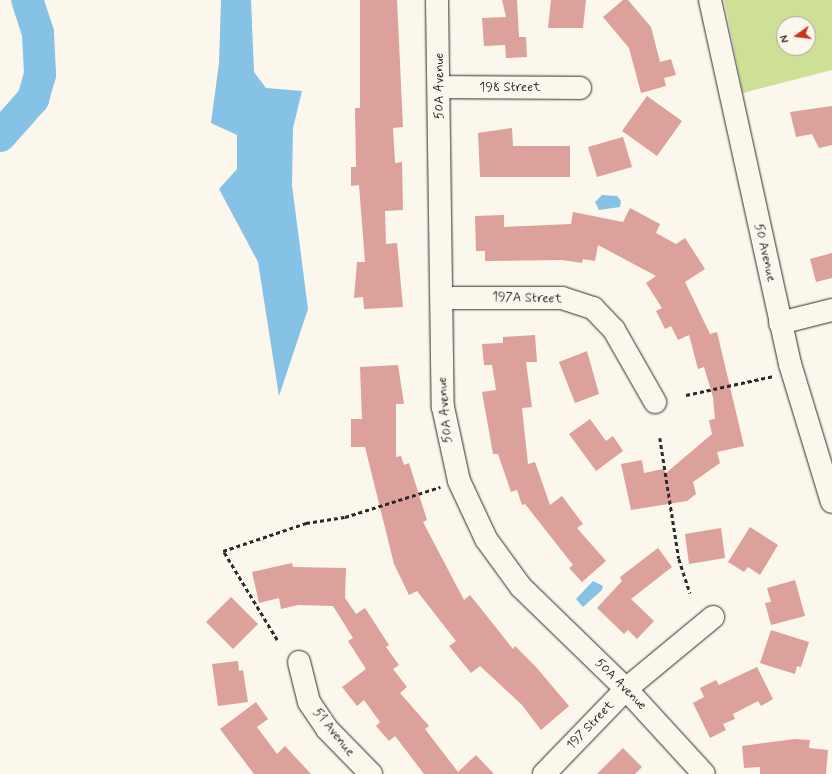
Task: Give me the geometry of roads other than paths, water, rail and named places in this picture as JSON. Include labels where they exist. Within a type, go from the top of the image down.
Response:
[{"type":"street","name":"50A Avenue","points":[[437,0],[440,87],[443,407],[459,481],[476,522],[502,564],[539,606],[626,689],[704,774]]},
{"type":"street","name":"50 Avenue","points":[[710,0],[780,323],[825,455],[832,502]]},
{"type":"street","name":"198 Street","points":[[440,87],[580,88]]},
{"type":"street","name":"197A Street","points":[[443,298],[562,298],[593,308],[614,330],[654,402]]},
{"type":"street","points":[[780,323],[832,310]]},
{"type":"street","name":"197 Street","points":[[544,774],[626,689],[713,617]]},
{"type":"street","name":"51 Avenue","points":[[299,662],[309,702],[327,728],[371,774]]},
{"type":"water","points":[[221,0],[251,0],[254,72],[266,88],[302,91],[293,128],[292,185],[308,309],[279,396],[258,262],[219,189],[237,169],[237,135],[211,123],[219,63]]},
{"type":"water","points":[[602,195],[617,196],[621,201],[620,207],[599,210],[595,202]]},
{"type":"water","points":[[593,581],[603,586],[602,590],[583,607],[576,599]]},
{"type":"waterway","points":[[0,136],[33,99],[40,74],[38,33],[27,0]]}]
